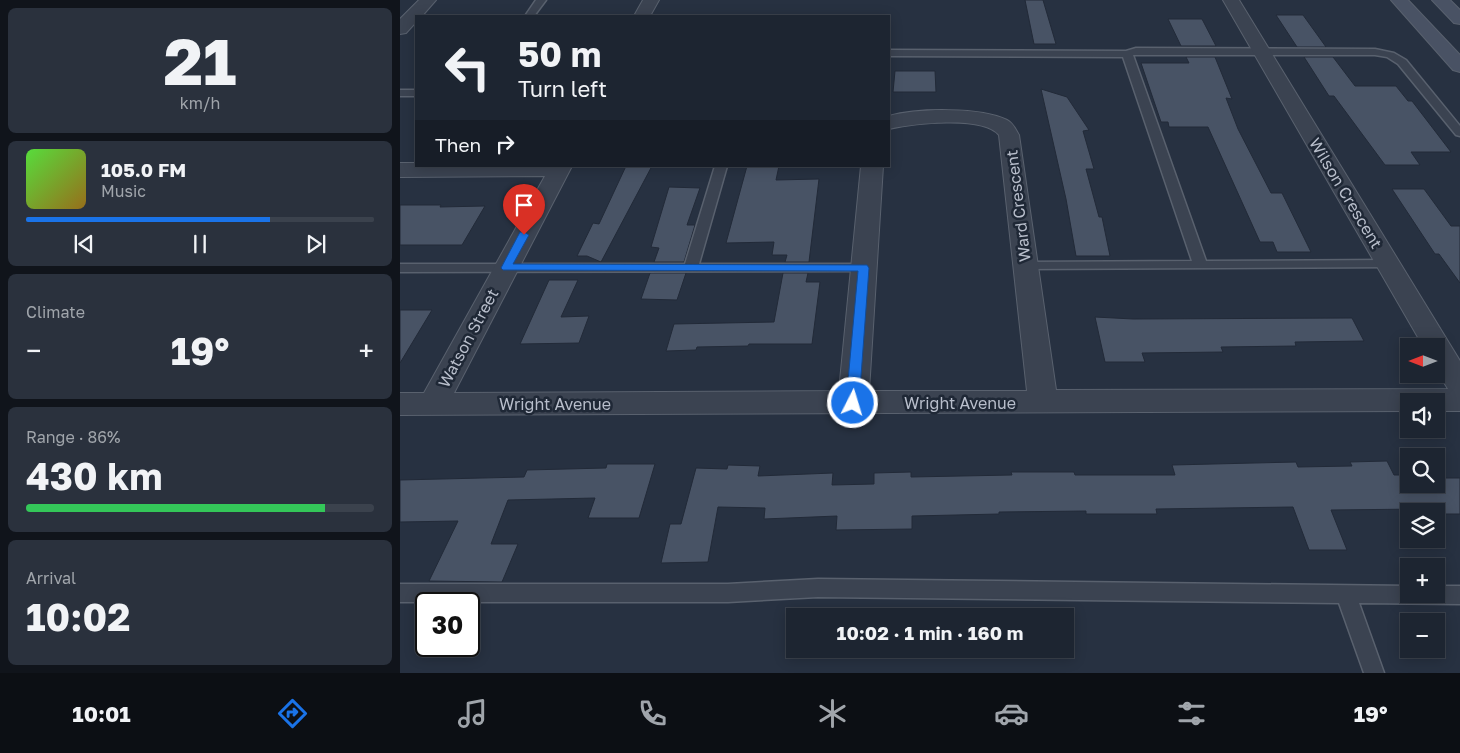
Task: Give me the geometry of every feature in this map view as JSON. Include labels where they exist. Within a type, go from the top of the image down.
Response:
[{"type":"main road","points":[[1400,0],[1460,66]]},
{"type":"main road","points":[[1414,0],[1456,26]]},
{"type":"main road","points":[[1440,0],[1456,26]]},
{"type":"street","points":[[400,29],[428,0]]},
{"type":"street","points":[[643,15],[651,0]]},
{"type":"street","name":"Wilson Crescent","points":[[1232,0],[1460,385]]},
{"type":"street","name":"Ward Crescent","points":[[890,123],[912,118],[968,118],[998,124],[1009,135],[1043,403]]},
{"type":"street","points":[[853,403],[872,167]]},
{"type":"street","points":[[400,170],[560,168]]},
{"type":"street","name":"Watson Street","points":[[432,404],[560,168]]},
{"type":"street","name":"Wright Avenue","points":[[400,404],[1460,400]]},
{"type":"lane","points":[[530,15],[541,0]]},
{"type":"lane","points":[[890,53],[1375,52],[1390,55],[1402,62],[1460,133]]},
{"type":"lane","points":[[1127,54],[1200,264]]},
{"type":"lane","points":[[400,93],[415,93]]},
{"type":"lane","points":[[691,267],[721,167]]},
{"type":"lane","points":[[1025,266],[1388,264]]},
{"type":"lane","points":[[400,268],[864,268]]},
{"type":"lane","points":[[400,593],[728,593],[818,588],[1460,594]]},
{"type":"lane","points":[[1346,593],[1374,673]]},
{"type":"building","points":[[1025,0],[1043,0],[1056,44],[1034,44]]},
{"type":"building","points":[[1276,15],[1303,15],[1326,47],[1297,47]]},
{"type":"building","points":[[1168,19],[1202,19],[1216,46],[1181,46]]},
{"type":"building","points":[[1186,57],[1215,57],[1232,99],[1226,98],[1238,129],[1271,193],[1282,193],[1311,252],[1277,252],[1273,242],[1260,242],[1208,127],[1169,127],[1168,122],[1161,122],[1141,63],[1189,63]]},
{"type":"building","points":[[1304,57],[1333,57],[1355,86],[1396,86],[1408,101],[1412,101],[1451,152],[1411,152],[1420,165],[1385,165],[1334,96],[1329,96]]},
{"type":"building","points":[[895,71],[935,71],[936,92],[893,92]]},
{"type":"building","points":[[1041,89],[1067,97],[1089,130],[1083,131],[1094,169],[1086,169],[1099,217],[1102,217],[1110,256],[1076,256],[1066,199]]},
{"type":"building","points":[[626,167],[651,167],[601,262],[587,256],[577,256],[593,223],[599,224]]},
{"type":"building","points":[[747,167],[779,167],[776,180],[819,179],[809,262],[785,262],[787,255],[772,255],[774,242],[726,243]]},
{"type":"building","points":[[669,187],[700,188],[687,225],[695,225],[684,262],[654,262],[659,248],[651,247]]},
{"type":"building","points":[[1392,189],[1424,189],[1451,226],[1460,226],[1460,283],[1439,254],[1435,254]]},
{"type":"building","points":[[400,205],[441,205],[440,207],[485,206],[462,245],[400,245]]},
{"type":"building","points":[[650,273],[686,273],[677,300],[641,299]]},
{"type":"building","points":[[783,273],[808,273],[806,282],[820,282],[812,344],[749,344],[748,346],[697,347],[696,350],[666,351],[674,324],[774,322]]},
{"type":"building","points":[[549,280],[578,280],[561,317],[589,316],[579,343],[520,344]]},
{"type":"building","points":[[400,310],[432,310],[400,363]]},
{"type":"building","points":[[1095,317],[1133,319],[1352,318],[1364,341],[1295,342],[1296,346],[1221,347],[1223,352],[1142,353],[1145,362],[1105,362]]},
{"type":"building","points":[[1387,461],[1394,475],[1400,475],[1400,493],[1445,493],[1445,478],[1460,478],[1460,514],[1445,514],[1445,503],[1400,503],[1400,509],[1331,510],[1347,550],[1309,550],[1293,507],[1156,509],[1157,514],[1086,514],[1086,511],[912,516],[912,529],[836,530],[837,516],[764,519],[765,508],[718,507],[708,562],[661,563],[670,524],[681,524],[696,468],[727,469],[728,465],[760,466],[758,476],[833,473],[832,485],[874,484],[874,473],[911,472],[911,477],[1012,475],[1011,472],[1074,472],[1075,475],[1175,475],[1172,465],[1296,462],[1298,467],[1352,466],[1350,462]]},
{"type":"building","points":[[607,464],[655,464],[639,518],[588,518],[595,498],[508,500],[491,544],[518,544],[502,582],[429,581],[458,521],[400,522],[400,480],[524,477],[527,470],[606,468]]},
{"type":"route","points":[[524,235],[506,268],[864,268],[853,403]]}]
